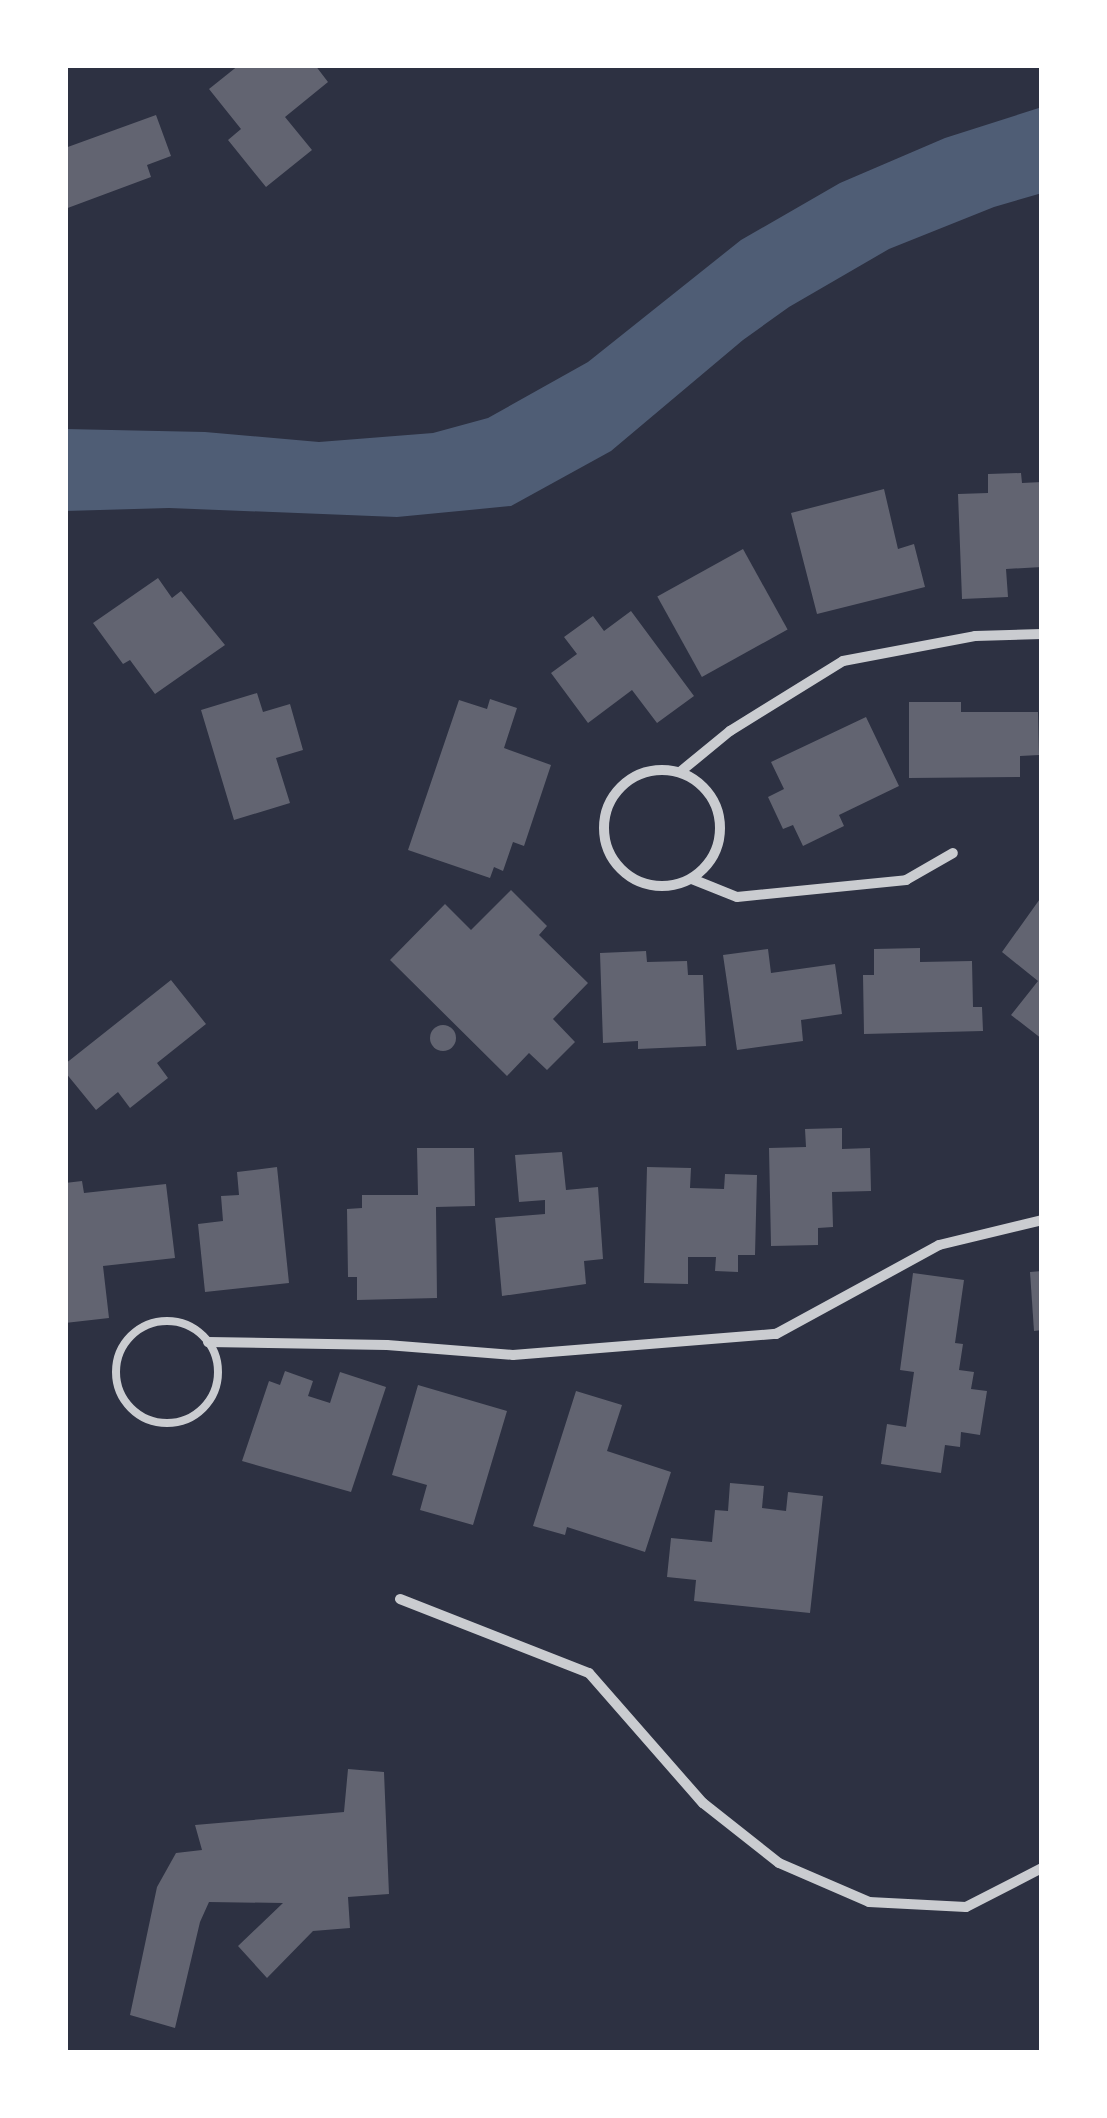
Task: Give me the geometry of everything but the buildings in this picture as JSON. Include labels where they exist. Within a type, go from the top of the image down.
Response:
[{"type":"street","points":[[680,772],[730,731],[842,660],[975,636],[1042,634]]},
{"type":"street","points":[[642,772],[680,772],[711,795],[719,812],[717,850],[692,879],[673,886],[636,880],[608,852],[605,814],[625,782],[642,772]]},
{"type":"street","points":[[692,879],[737,897],[906,880],[954,853]]},
{"type":"street","points":[[208,1342],[386,1345],[513,1355],[776,1334],[939,1245],[1042,1220]]},
{"type":"street","points":[[400,1599],[589,1673],[703,1803],[780,1863],[869,1902],[966,1907],[1042,1868]]},
{"type":"lane","points":[[156,1321],[186,1323],[208,1342],[218,1362],[217,1384],[207,1404],[191,1418],[169,1424],[148,1420],[129,1407],[117,1389],[116,1360],[130,1334],[156,1321]]},
{"type":"water","points":[[1042,107],[1042,193],[994,207],[889,249],[789,307],[743,340],[611,451],[511,506],[397,517],[169,508],[65,511],[65,429],[205,432],[319,442],[433,433],[488,418],[588,362],[741,240],[840,183],[945,138]]}]
